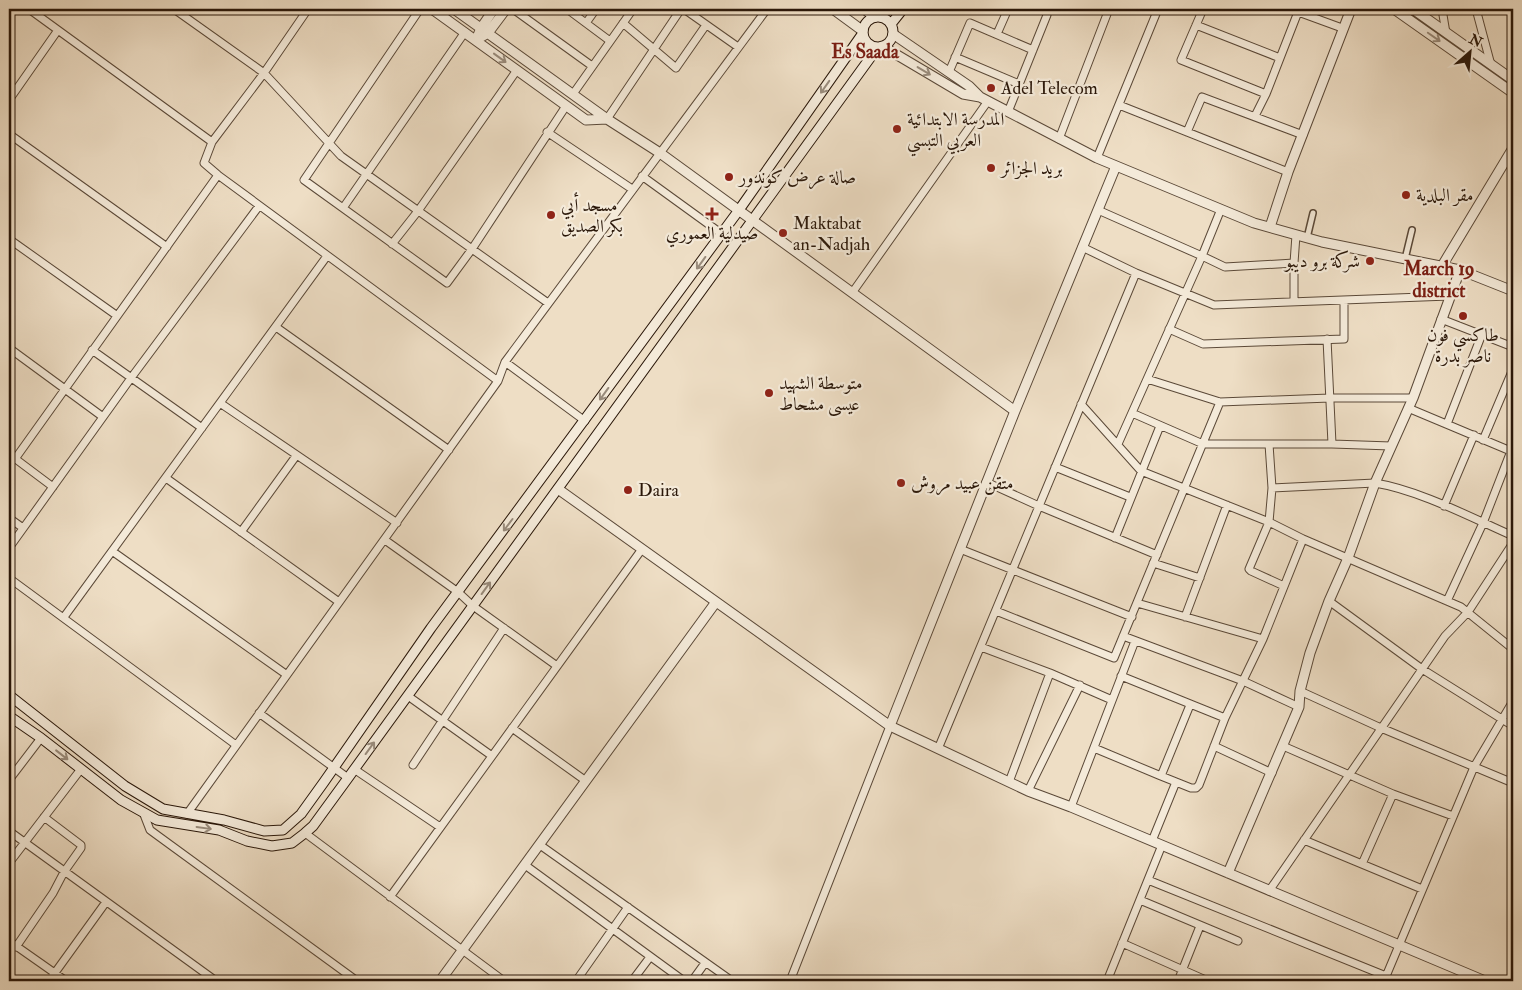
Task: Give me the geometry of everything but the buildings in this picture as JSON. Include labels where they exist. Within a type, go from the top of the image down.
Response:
[{"type":"street","points":[[29,9],[212,142]]},
{"type":"street","points":[[174,9],[183,11],[264,73],[341,156],[548,303]]},
{"type":"street","points":[[308,9],[264,73],[212,142],[204,163],[259,206],[498,381]]},
{"type":"street","points":[[420,9],[304,180],[447,283],[472,249],[547,132],[566,106]]},
{"type":"street","points":[[432,9],[586,120],[607,119]]},
{"type":"street","points":[[454,9],[607,119],[660,152],[1014,411]]},
{"type":"street","points":[[485,31],[494,9]]},
{"type":"street","points":[[476,40],[506,9]]},
{"type":"street","points":[[513,9],[592,66]]},
{"type":"street","points":[[567,9],[610,41]]},
{"type":"street","points":[[586,23],[596,9]]},
{"type":"street","points":[[573,94],[633,9]]},
{"type":"street","points":[[607,119],[682,9],[738,47]]},
{"type":"street","points":[[187,814],[498,381],[505,362],[632,189],[768,9]]},
{"type":"street","points":[[833,9],[863,32],[869,44],[880,46],[963,94],[984,99]]},
{"type":"street","points":[[864,9],[888,21],[892,29],[984,99],[1097,158],[1270,227],[1307,238],[1460,270],[1513,291]]},
{"type":"street","points":[[9,695],[125,786],[163,809],[224,820],[264,831],[282,830],[301,814],[458,592],[722,234],[863,32],[868,20],[878,17],[886,9]]},
{"type":"street","points":[[9,716],[41,738],[120,800],[157,820],[219,830],[247,841],[272,846],[292,843],[305,834],[314,826],[880,46],[890,41],[892,29],[902,9]]},
{"type":"street","points":[[998,34],[1008,9]]},
{"type":"street","points":[[1008,112],[1048,9]]},
{"type":"street","points":[[1059,138],[1109,9]]},
{"type":"street","points":[[1097,158],[1158,9]]},
{"type":"street","points":[[1203,9],[1181,60],[1266,94]]},
{"type":"street","points":[[1270,227],[1288,172],[1342,28],[1351,9]]},
{"type":"street","points":[[1394,9],[1513,93]]},
{"type":"street","points":[[1413,9],[1513,80]]},
{"type":"street","points":[[1442,9],[1446,33]]},
{"type":"street","points":[[1476,9],[1491,65]]},
{"type":"street","points":[[1255,116],[1280,58],[1294,10],[1342,28]]},
{"type":"street","points":[[623,23],[655,48],[676,68],[706,25]]},
{"type":"street","points":[[949,72],[970,23],[1033,50]]},
{"type":"street","points":[[1196,25],[1280,58]]},
{"type":"street","points":[[9,100],[58,30]]},
{"type":"street","points":[[343,208],[465,32]]},
{"type":"street","points":[[955,57],[1019,84]]},
{"type":"street","points":[[392,244],[418,211],[517,70]]},
{"type":"street","points":[[1187,132],[1202,97],[1303,135]]},
{"type":"street","points":[[852,293],[984,99]]},
{"type":"street","points":[[1119,105],[1288,172]]},
{"type":"street","points":[[547,132],[632,189]]},
{"type":"street","points":[[9,134],[167,247]]},
{"type":"street","points":[[1442,266],[1510,160],[1513,148]]},
{"type":"street","points":[[790,981],[1014,411],[1116,166]]},
{"type":"street","points":[[53,486],[12,457],[65,389],[218,175]]},
{"type":"street","points":[[642,176],[722,234]]},
{"type":"street","points":[[9,548],[131,378],[259,206]]},
{"type":"street","points":[[1118,444],[1221,209]]},
{"type":"street","points":[[1098,210],[1225,267],[1294,263]]},
{"type":"street","points":[[1307,238],[1313,213]]},
{"type":"street","points":[[1405,259],[1412,230]]},
{"type":"street","points":[[1294,302],[1296,235]]},
{"type":"street","points":[[9,239],[116,316]]},
{"type":"street","points":[[1082,247],[1214,305],[1449,296]]},
{"type":"street","points":[[64,617],[327,256]]},
{"type":"street","points":[[1228,873],[1283,746],[1298,707],[1300,691],[1310,653],[1329,601],[1348,558],[1375,483],[1413,398],[1460,270]]},
{"type":"street","points":[[938,749],[1136,272]]},
{"type":"street","points":[[1169,329],[1203,344],[1344,338],[1344,300]]},
{"type":"street","points":[[1441,319],[1513,347]]},
{"type":"street","points":[[276,327],[449,450]]},
{"type":"street","points":[[1447,424],[1482,334]]},
{"type":"street","points":[[1327,339],[1332,444]]},
{"type":"street","points":[[9,348],[103,417]]},
{"type":"street","points":[[92,350],[202,428]]},
{"type":"street","points":[[505,362],[585,420]]},
{"type":"street","points":[[1483,440],[1513,369]]},
{"type":"street","points":[[1147,379],[1220,402],[1330,398],[1413,398]]},
{"type":"street","points":[[996,611],[1114,658],[1220,402]]},
{"type":"street","points":[[220,403],[397,523]]},
{"type":"street","points":[[1081,404],[1141,471],[1269,522],[1303,539],[1461,607],[1513,649]]},
{"type":"street","points":[[1408,408],[1512,452],[1447,601]]},
{"type":"street","points":[[1132,413],[1203,444],[1391,446]]},
{"type":"street","points":[[1115,538],[1160,426]]},
{"type":"street","points":[[1444,506],[1474,435]]},
{"type":"street","points":[[1269,444],[1272,488],[1269,522],[1249,569],[1284,586]]},
{"type":"street","points":[[242,532],[296,456]]},
{"type":"street","points":[[1055,467],[1130,498]]},
{"type":"street","points":[[166,478],[339,602]]},
{"type":"street","points":[[986,482],[1157,555]]},
{"type":"street","points":[[1272,488],[1375,483],[1391,486],[1444,506],[1513,536]]},
{"type":"street","points":[[558,489],[890,726],[1028,791],[1071,807],[1485,981]]},
{"type":"street","points":[[1185,617],[1227,505]]},
{"type":"street","points":[[9,518],[23,528]]},
{"type":"street","points":[[1094,748],[1191,788],[1196,788],[1199,785],[1225,718],[1263,639],[1303,539]]},
{"type":"street","points":[[385,540],[557,666]]},
{"type":"street","points":[[1269,891],[1445,636],[1468,612],[1513,544]]},
{"type":"street","points":[[390,897],[642,549]]},
{"type":"street","points":[[960,549],[1132,616]]},
{"type":"street","points":[[112,551],[287,675]]},
{"type":"street","points":[[1153,563],[1200,578]]},
{"type":"street","points":[[9,578],[236,745]]},
{"type":"street","points":[[1329,601],[1422,669],[1513,726]]},
{"type":"street","points":[[440,981],[716,602]]},
{"type":"street","points":[[1137,602],[1263,639]]},
{"type":"street","points":[[413,765],[504,628]]},
{"type":"street","points":[[1123,636],[1244,681],[1298,707]]},
{"type":"street","points":[[1071,807],[1134,641]]},
{"type":"street","points":[[981,647],[1080,685],[1112,700]]},
{"type":"street","points":[[1009,782],[1050,673]]},
{"type":"street","points":[[1121,676],[1225,718]]},
{"type":"street","points":[[1028,791],[1080,685]]},
{"type":"street","points":[[1300,691],[1381,728],[1513,783]]},
{"type":"street","points":[[408,696],[492,756]]},
{"type":"street","points":[[1148,880],[1385,979],[1474,767],[1513,701]]},
{"type":"street","points":[[1161,776],[1190,705]]},
{"type":"street","points":[[259,713],[348,778]]},
{"type":"street","points":[[512,728],[586,781]]},
{"type":"street","points":[[9,780],[41,738]]},
{"type":"street","points":[[1214,746],[1272,773]]},
{"type":"street","points":[[1283,746],[1393,794],[1453,816]]},
{"type":"street","points":[[9,863],[80,769]]},
{"type":"street","points":[[354,769],[440,828]]},
{"type":"street","points":[[1152,841],[1176,782]]},
{"type":"street","points":[[1362,864],[1393,794]]},
{"type":"street","points":[[143,812],[150,830],[357,981]]},
{"type":"street","points":[[16,947],[53,893],[81,845],[44,816]]},
{"type":"street","points":[[9,831],[216,981]]},
{"type":"street","points":[[305,834],[504,981]]},
{"type":"street","points":[[1304,840],[1422,889]]},
{"type":"street","points":[[540,845],[732,981]]},
{"type":"street","points":[[1107,981],[1162,845]]},
{"type":"street","points":[[525,865],[684,981]]},
{"type":"street","points":[[1140,900],[1238,941]]},
{"type":"street","points":[[49,981],[106,902]]},
{"type":"street","points":[[576,981],[628,907]]},
{"type":"street","points":[[1178,981],[1200,926]]},
{"type":"street","points":[[9,941],[66,981]]},
{"type":"street","points":[[1122,943],[1208,981]]},
{"type":"street","points":[[632,981],[650,957]]},
{"type":"street","points":[[692,981],[706,963]]},
{"type":"place","name":"Adel Telecom","points":[[991,88]]},
{"type":"place","name":"المدرسة الابتدائية العربي التبسي","points":[[897,129]]},
{"type":"place","name":"بريد الجزائر","points":[[991,168]]},
{"type":"place","name":"صالة عرض كوندور","points":[[729,177]]},
{"type":"place","name":"مقر البلدية","points":[[1406,195]]},
{"type":"place","name":"صيدلية العموري","points":[[712,214]]},
{"type":"place","name":"مسجد أبي بكر الصديق","points":[[551,215]]},
{"type":"place","name":"Maktabat an-Nadjah","points":[[783,233]]},
{"type":"place","name":"شركة برو ديبو","points":[[1370,261]]},
{"type":"place","name":"طاكسي فون ناصر بدرة","points":[[1463,316]]},
{"type":"place","name":"متوسطة الشهيد عيسى مشحاط","points":[[769,393]]},
{"type":"place","name":"متقن عبيد مروش","points":[[901,483]]},
{"type":"place","name":"Daira","points":[[628,490]]},
{"type":"district","name":"Es Saada","points":[[865,52]]},
{"type":"district","name":"March 19 district","points":[[1439,280]]}]
